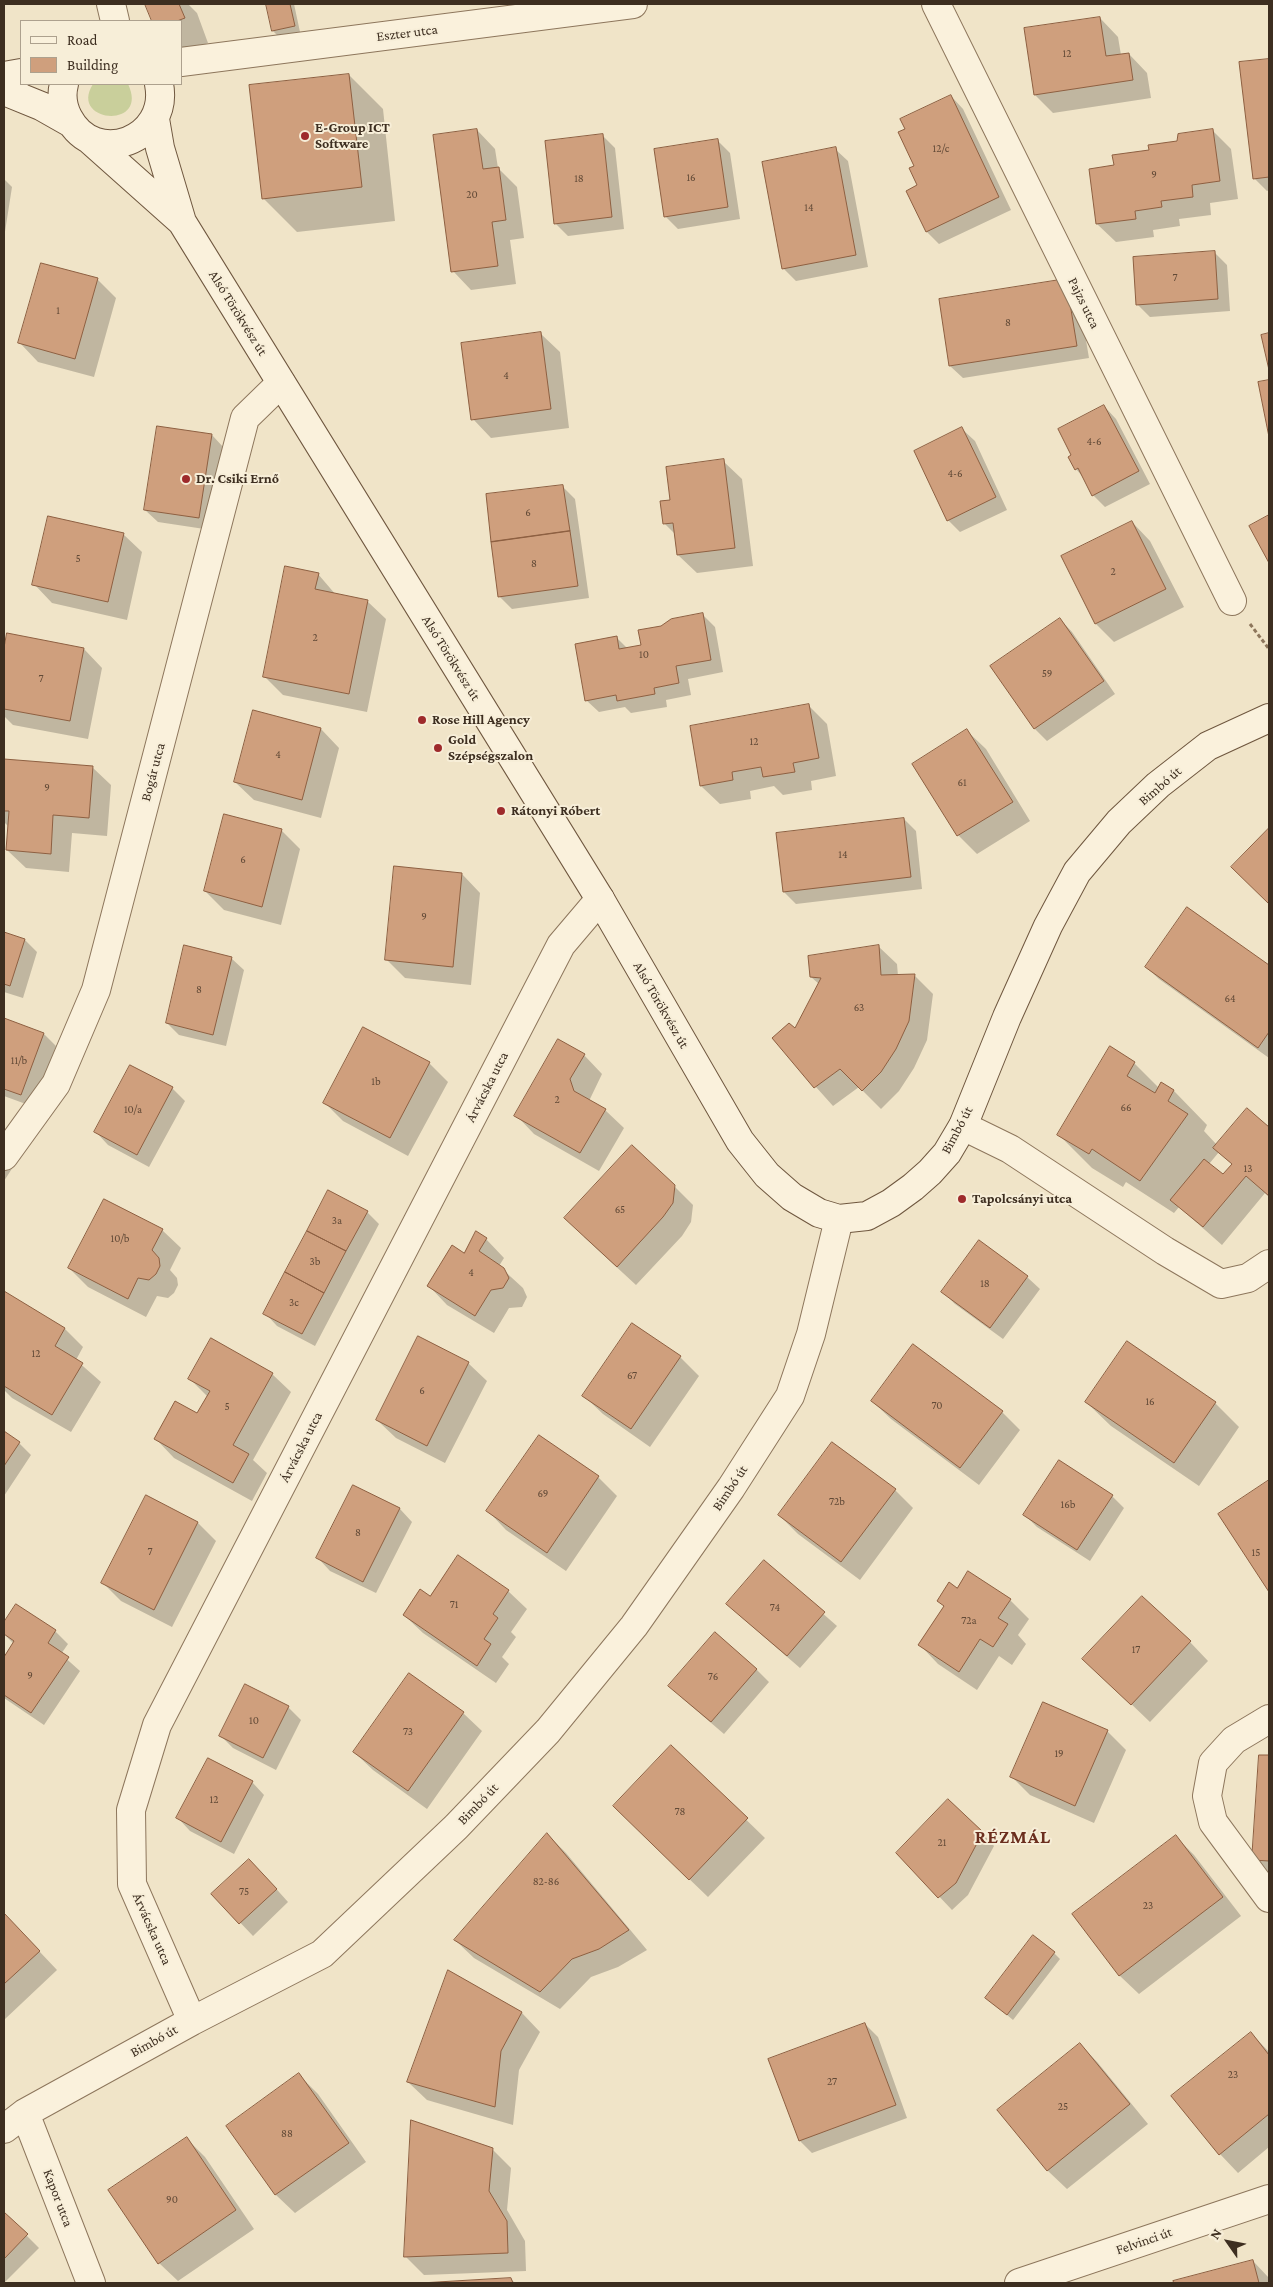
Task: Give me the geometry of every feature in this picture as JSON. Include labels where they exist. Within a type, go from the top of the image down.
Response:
[{"type":"street","points":[[111,4],[115,20]]},
{"type":"street","name":"Eszter utca","points":[[182,62],[633,4]]},
{"type":"street","name":"Pajzs utca","points":[[936,4],[1232,601]]},
{"type":"street","points":[[4,76],[20,73]]},
{"type":"street","points":[[64,85],[63,100],[65,112],[80,131]]},
{"type":"street","points":[[4,91],[41,106],[80,131],[107,145],[126,143],[143,134],[155,119],[160,106],[160,85]]},
{"type":"street","name":"Alsó Törökvész út","points":[[155,119],[160,148],[182,222],[600,899],[740,1141],[767,1175],[792,1197],[819,1213],[839,1219]]},
{"type":"street","name":"Alsó Törökvész út","points":[[80,131],[182,222]]},
{"type":"street","name":"Bogár utca","points":[[4,1156],[56,1084],[96,990],[245,418],[281,383]]},
{"type":"street","name":"Bimbó út","points":[[14,2121],[192,2021],[322,1954],[456,1827],[541,1738],[634,1626],[731,1488],[790,1396],[811,1334],[839,1219],[867,1216],[892,1203],[930,1172],[947,1153],[963,1126],[1010,1009],[1048,926],[1077,872],[1120,822],[1158,785],[1208,746],[1269,718]]},
{"type":"street","name":"Árvácska utca","points":[[192,2021],[132,1884],[131,1810],[157,1725],[561,945],[600,899]]},
{"type":"street","points":[[963,1126],[1010,1149],[1165,1250],[1221,1284],[1248,1278],[1269,1264]]},
{"type":"street","points":[[1269,1719],[1234,1740],[1214,1763],[1207,1796],[1213,1822],[1269,1898]]},
{"type":"street","name":"Kapor utca","points":[[14,2121],[91,2283]]},
{"type":"street","name":"Felvinci út","points":[[1019,2283],[1269,2198]]},
{"type":"green space","points":[[93,85],[128,85],[132,99],[128,109],[120,114],[109,116],[99,113],[91,107],[88,97]]},
{"type":"building","points":[[145,4],[179,4],[185,18],[180,20],[152,20]]},
{"type":"building","points":[[266,4],[290,4],[295,26],[272,31]]},
{"type":"building","points":[[1100,17],[1106,56],[1129,53],[1133,80],[1034,95],[1024,28]]},
{"type":"building","points":[[1269,59],[1269,177],[1253,179],[1239,62]]},
{"type":"building","name":"E-Group ICT Software","points":[[349,74],[362,187],[262,199],[249,85]]},
{"type":"building","points":[[951,95],[999,197],[926,232],[906,191],[917,185],[909,168],[914,166],[898,132],[905,129],[900,119]]},
{"type":"building","points":[[477,129],[483,169],[499,167],[506,220],[492,222],[498,266],[451,272],[433,135]]},
{"type":"building","points":[[1213,129],[1220,181],[1192,185],[1193,197],[1161,201],[1162,207],[1135,211],[1136,219],[1096,224],[1089,169],[1114,165],[1112,155],[1149,150],[1148,145],[1177,141],[1178,134]]},
{"type":"building","points":[[603,134],[612,217],[554,224],[545,141]]},
{"type":"building","points":[[718,139],[728,207],[664,217],[654,149]]},
{"type":"building","points":[[836,147],[856,255],[782,269],[762,162]]},
{"type":"building","points":[[1215,251],[1218,299],[1136,305],[1133,257]]},
{"type":"building","points":[[41,263],[98,278],[75,359],[18,343]]},
{"type":"building","points":[[1066,279],[1077,346],[949,366],[939,299]]},
{"type":"building","points":[[541,332],[551,409],[471,420],[461,343]]},
{"type":"building","points":[[1269,333],[1269,370],[1261,335]]},
{"type":"building","points":[[1269,380],[1269,437],[1258,382]]},
{"type":"building","points":[[1104,405],[1139,471],[1092,496],[1078,468],[1075,470],[1068,457],[1071,455],[1058,429]]},
{"type":"building","points":[[157,426],[212,434],[199,518],[144,510]]},
{"type":"building","points":[[962,427],[996,497],[947,521],[914,451]]},
{"type":"building","points":[[724,459],[735,548],[677,555],[673,523],[663,524],[660,501],[670,500],[666,467]]},
{"type":"building","points":[[563,485],[570,531],[491,542],[486,494]]},
{"type":"building","points":[[1269,515],[1269,563],[1249,526]]},
{"type":"building","points":[[48,516],[124,533],[108,602],[32,585]]},
{"type":"building","points":[[1132,521],[1166,589],[1095,624],[1061,556]]},
{"type":"building","points":[[570,531],[578,586],[498,597],[491,542]]},
{"type":"building","points":[[285,566],[319,573],[315,589],[368,600],[349,694],[263,677]]},
{"type":"building","points":[[703,613],[711,660],[676,666],[679,683],[654,688],[655,694],[617,701],[616,695],[585,701],[575,644],[617,636],[619,649],[641,645],[638,630],[661,626],[671,619]]},
{"type":"building","points":[[1060,618],[1104,681],[1034,729],[990,666]]},
{"type":"building","points":[[7,633],[84,648],[70,721],[4,709],[4,648]]},
{"type":"building","points":[[809,704],[819,758],[793,763],[795,772],[763,777],[761,767],[732,772],[733,780],[700,786],[690,726]]},
{"type":"building","points":[[253,710],[321,728],[302,800],[234,782]]},
{"type":"building","points":[[967,729],[1013,802],[957,836],[912,764]]},
{"type":"building","points":[[4,759],[93,766],[89,818],[53,815],[51,854],[6,850],[9,811],[4,811]]},
{"type":"building","points":[[224,814],[282,829],[262,907],[204,891]]},
{"type":"building","points":[[904,818],[911,877],[783,892],[776,833]]},
{"type":"building","points":[[1269,828],[1269,904],[1231,867]]},
{"type":"building","points":[[394,866],[462,873],[453,967],[385,960]]},
{"type":"building","points":[[1187,907],[1269,965],[1269,1032],[1258,1048],[1145,967]]},
{"type":"building","points":[[4,932],[25,939],[10,986],[4,984]]},
{"type":"building","points":[[184,945],[232,957],[213,1035],[166,1023]]},
{"type":"building","points":[[879,945],[881,975],[915,974],[909,1021],[896,1049],[881,1072],[862,1091],[840,1069],[814,1088],[772,1038],[789,1023],[795,1028],[821,978],[810,977],[808,956]]},
{"type":"building","points":[[4,1018],[44,1033],[21,1095],[4,1089]]},
{"type":"building","points":[[363,1027],[430,1062],[390,1138],[323,1103]]},
{"type":"building","points":[[558,1039],[585,1054],[570,1079],[574,1091],[606,1109],[580,1153],[514,1116]]},
{"type":"building","points":[[1110,1046],[1135,1062],[1127,1076],[1155,1093],[1161,1082],[1174,1090],[1168,1101],[1188,1114],[1140,1181],[1092,1149],[1089,1154],[1057,1135]]},
{"type":"building","points":[[130,1065],[173,1087],[137,1155],[94,1132]]},
{"type":"building","points":[[1247,1108],[1269,1127],[1269,1196],[1246,1176],[1203,1227],[1170,1200],[1204,1159],[1223,1174],[1232,1164],[1213,1148]]},
{"type":"building","points":[[632,1145],[675,1185],[673,1203],[663,1217],[617,1267],[564,1218]]},
{"type":"building","points":[[328,1190],[368,1211],[346,1251],[307,1231]]},
{"type":"building","points":[[104,1199],[163,1229],[152,1250],[159,1258],[160,1266],[156,1274],[149,1280],[138,1278],[128,1299],[68,1268]]},
{"type":"building","points":[[307,1231],[346,1251],[324,1293],[285,1272]]},
{"type":"building","points":[[476,1231],[487,1238],[479,1251],[504,1268],[509,1278],[503,1288],[491,1290],[475,1316],[427,1286],[452,1245],[464,1253]]},
{"type":"building","points":[[979,1240],[1028,1276],[990,1328],[941,1292]]},
{"type":"building","points":[[285,1272],[324,1293],[302,1334],[263,1314]]},
{"type":"building","points":[[4,1291],[65,1328],[55,1346],[83,1363],[52,1415],[4,1386]]},
{"type":"building","points":[[632,1323],[681,1356],[631,1429],[582,1396]]},
{"type":"building","points":[[418,1336],[469,1362],[427,1446],[376,1420]]},
{"type":"building","points":[[211,1338],[273,1373],[233,1445],[249,1454],[233,1483],[154,1439],[175,1401],[197,1413],[210,1391],[188,1379]]},
{"type":"building","points":[[1127,1341],[1216,1402],[1174,1463],[1085,1402]]},
{"type":"building","points":[[913,1344],[1003,1411],[960,1468],[871,1401]]},
{"type":"building","points":[[4,1431],[20,1442],[4,1466]]},
{"type":"building","points":[[539,1435],[599,1476],[547,1553],[486,1511]]},
{"type":"building","points":[[832,1442],[896,1489],[841,1562],[778,1515]]},
{"type":"building","points":[[1059,1460],[1113,1495],[1077,1550],[1023,1515]]},
{"type":"building","points":[[1269,1480],[1269,1592],[1218,1514]]},
{"type":"building","points":[[353,1485],[400,1508],[363,1582],[316,1558]]},
{"type":"building","points":[[146,1495],[198,1522],[154,1610],[101,1583]]},
{"type":"building","points":[[458,1555],[509,1590],[493,1614],[498,1618],[484,1639],[491,1644],[477,1666],[403,1615],[420,1589],[430,1596]]},
{"type":"building","points":[[764,1560],[825,1612],[787,1656],[726,1604]]},
{"type":"building","points":[[968,1571],[1011,1599],[998,1618],[1008,1624],[993,1647],[980,1639],[959,1672],[918,1645],[944,1606],[937,1601],[949,1582],[957,1588]]},
{"type":"building","points":[[1142,1596],[1191,1641],[1131,1705],[1082,1659]]},
{"type":"building","points":[[16,1604],[56,1630],[48,1643],[69,1657],[31,1713],[4,1695],[4,1657],[14,1641],[4,1634],[4,1622]]},
{"type":"building","points":[[715,1632],[757,1669],[711,1722],[668,1686]]},
{"type":"building","points":[[409,1673],[464,1712],[408,1791],[353,1752]]},
{"type":"building","points":[[245,1684],[289,1706],[263,1758],[219,1736]]},
{"type":"building","points":[[1043,1702],[1108,1730],[1075,1806],[1010,1777]]},
{"type":"building","points":[[671,1745],[748,1818],[689,1880],[613,1806]]},
{"type":"building","points":[[1259,1755],[1269,1755],[1269,1861],[1252,1860]]},
{"type":"building","points":[[208,1758],[253,1781],[221,1842],[176,1818]]},
{"type":"building","points":[[948,1799],[983,1832],[956,1883],[938,1898],[896,1853]]},
{"type":"building","points":[[547,1833],[629,1930],[599,1949],[572,1959],[540,1992],[454,1940]]},
{"type":"building","points":[[1176,1835],[1223,1897],[1119,1976],[1072,1914]]},
{"type":"building","points":[[249,1859],[277,1889],[239,1924],[211,1894]]},
{"type":"building","points":[[4,1913],[40,1951],[4,1984]]},
{"type":"building","points":[[1033,1935],[1055,1952],[1007,2015],[985,1998]]},
{"type":"building","points":[[448,1970],[522,2012],[501,2051],[495,2107],[407,2082]]},
{"type":"building","points":[[865,2023],[896,2105],[799,2141],[768,2059]]},
{"type":"building","points":[[1251,2032],[1269,2055],[1269,2114],[1219,2155],[1171,2096]]},
{"type":"building","points":[[1080,2043],[1130,2104],[1047,2171],[997,2110]]},
{"type":"building","points":[[299,2073],[349,2143],[275,2195],[226,2126]]},
{"type":"building","points":[[411,2120],[493,2148],[489,2191],[507,2221],[508,2253],[404,2257]]},
{"type":"building","points":[[187,2137],[236,2210],[158,2264],[108,2190]]},
{"type":"building","points":[[4,2212],[28,2234],[4,2259]]},
{"type":"building","points":[[1253,2260],[1259,2283],[1174,2283],[1173,2281]]},
{"type":"building","points":[[511,2278],[513,2283],[421,2283]]},
{"type":"place","name":"E-Group ICT Software","points":[[305,136]]},
{"type":"place","name":"Dr. Csiki Ernő","points":[[186,479]]},
{"type":"place","name":"Rose Hill Agency","points":[[422,720]]},
{"type":"place","name":"Gold Szépségszalon","points":[[438,748]]},
{"type":"place","name":"Rátonyi Róbert","points":[[501,811]]},
{"type":"place","name":"Tapolcsányi utca","points":[[962,1199]]},
{"type":"district","name":"RÉZMÁL","points":[[1013,1837]]}]
